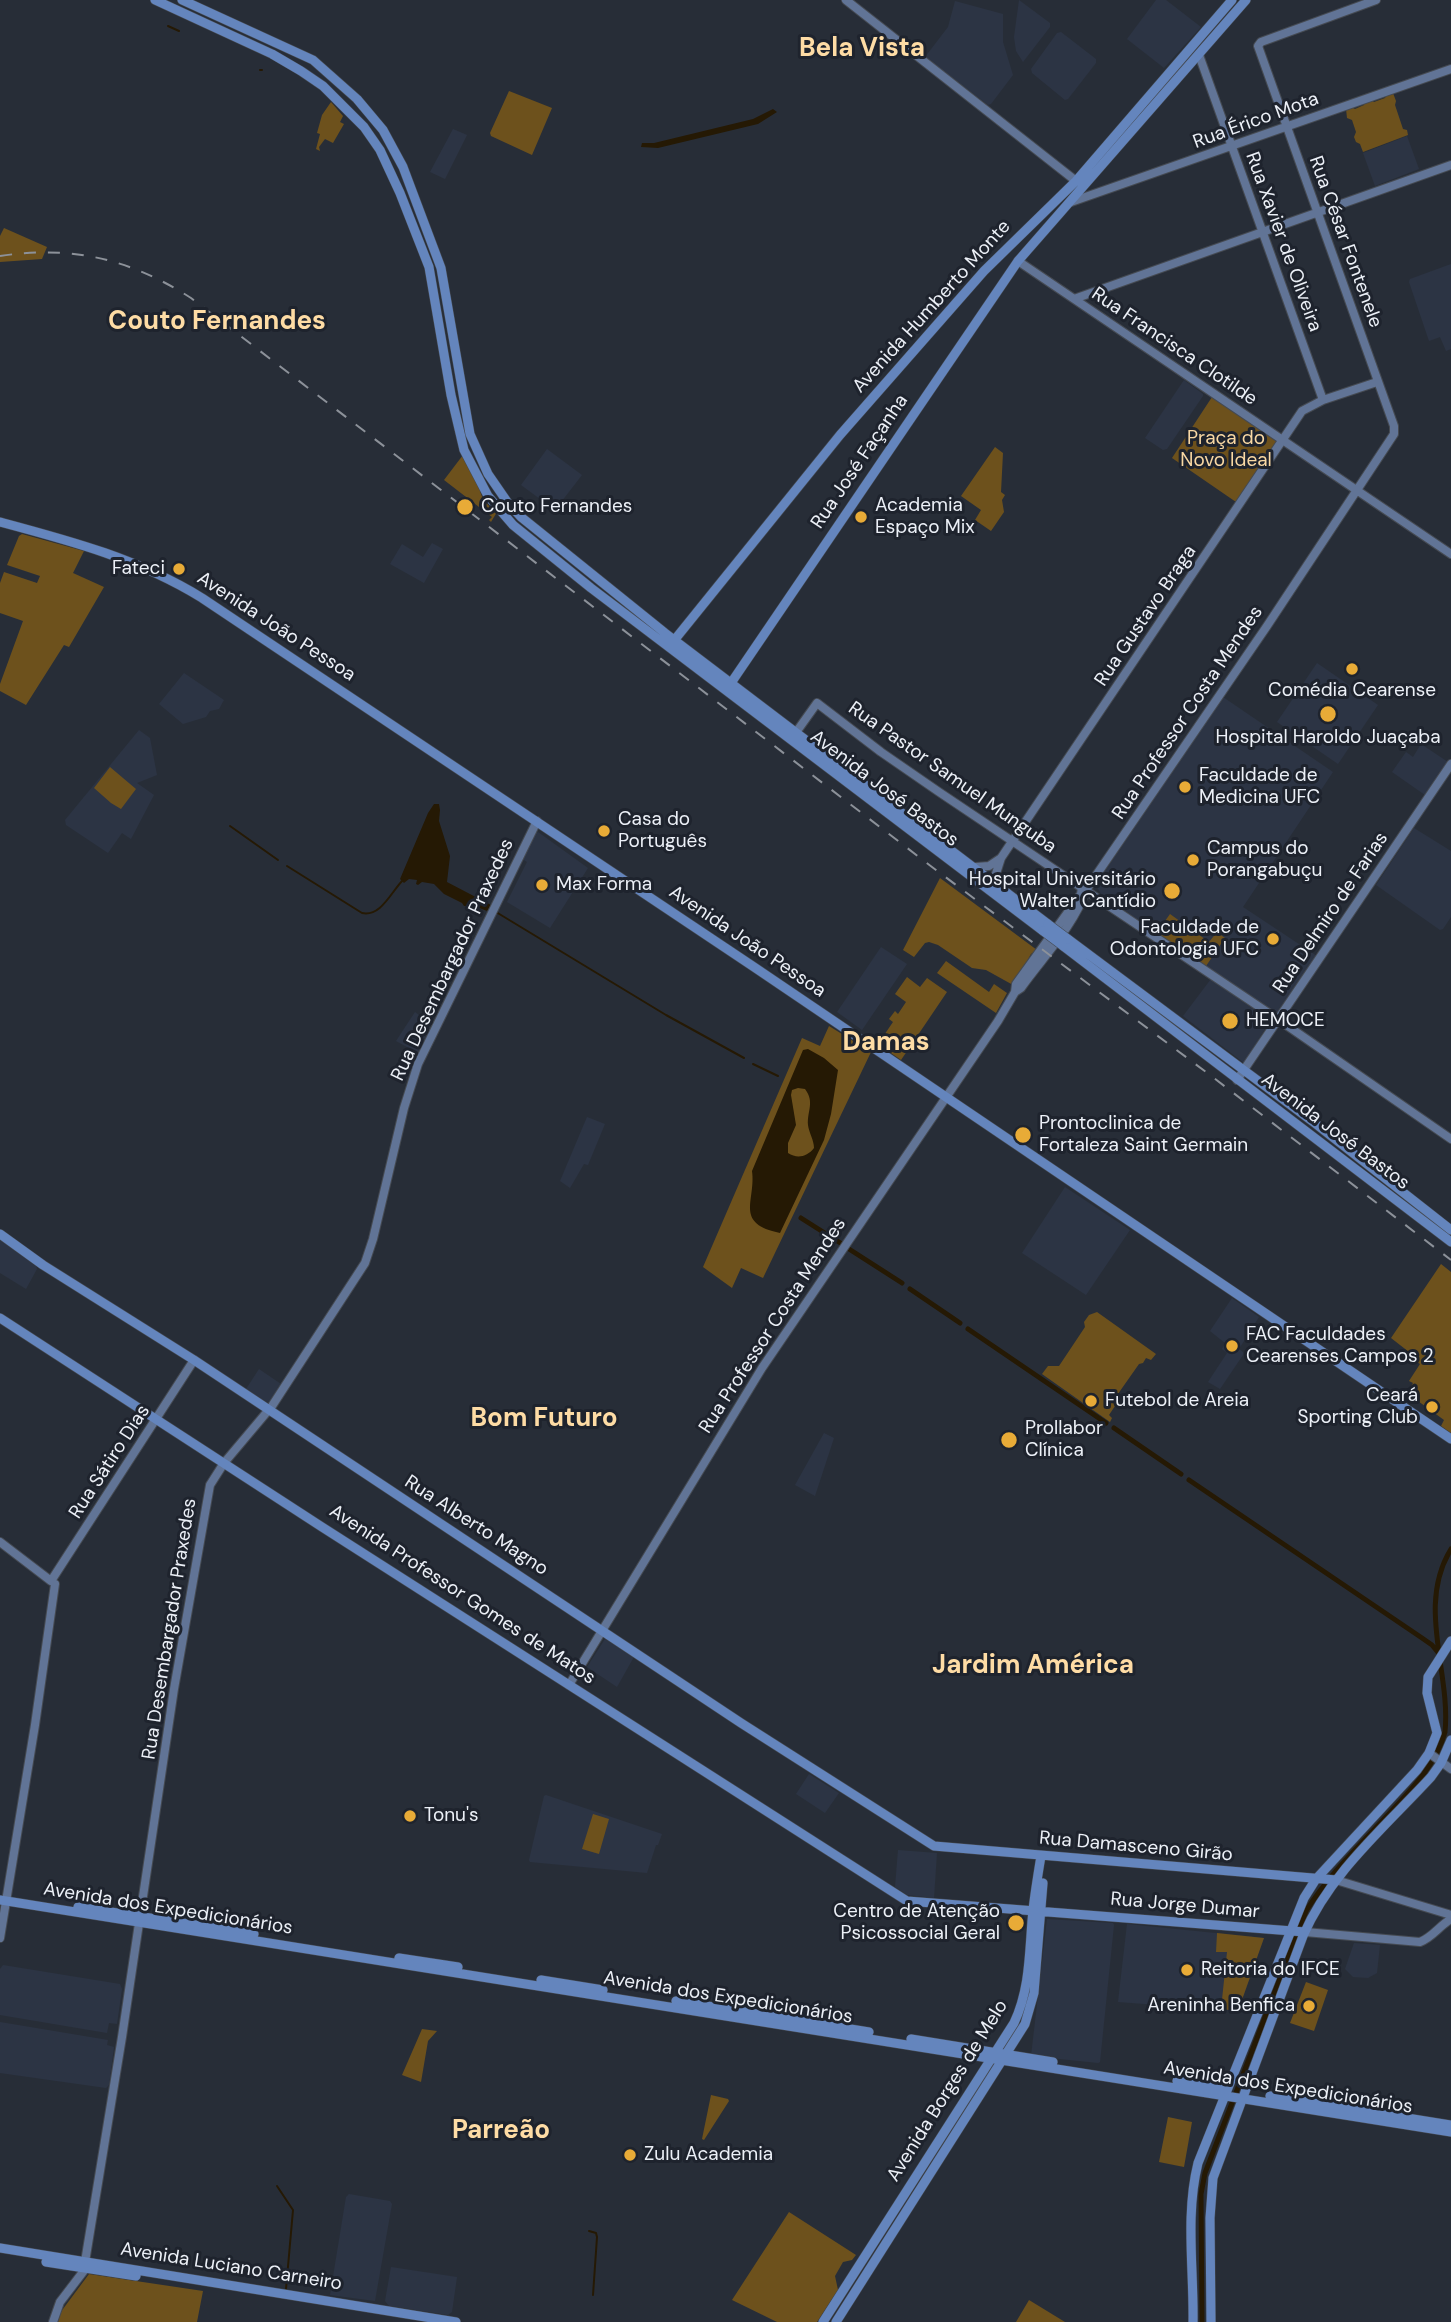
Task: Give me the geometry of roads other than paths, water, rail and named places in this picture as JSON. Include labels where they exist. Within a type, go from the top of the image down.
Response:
[{"type":"main road","name":"Avenida José Bastos","points":[[155,0],[272,54],[301,71],[323,86],[364,127],[391,172],[429,267],[451,395],[464,450],[488,496],[529,539],[591,588],[731,682],[994,880],[1046,927],[1237,1080],[1451,1242]]},
{"type":"main road","name":"Avenida José Bastos","points":[[182,0],[313,60],[357,99],[376,120],[403,167],[437,257],[470,434],[488,474],[505,499],[535,530],[598,579],[783,734],[990,892],[1046,927]]},
{"type":"main road","name":"Avenida Humberto Monte","points":[[672,643],[840,435],[984,271],[1076,181],[1232,0]]},
{"type":"main road","name":"Avenida Humberto Monte","points":[[1017,261],[1246,0]]},
{"type":"main road","name":"Rua José Façanha","points":[[731,682],[1017,261]]},
{"type":"main road","points":[[441,334],[449,337],[454,348]]},
{"type":"main road","name":"Avenida João Pessoa","points":[[0,522],[114,554],[144,566],[196,594],[537,821],[1451,1439]]},
{"type":"main road","points":[[591,588],[598,579]]},
{"type":"main road","name":"Avenida José Bastos","points":[[1066,943],[1244,1070],[1386,1177],[1451,1230]]},
{"type":"main road","name":"Rua Alberto Magno","points":[[0,1234],[43,1265],[194,1360],[862,1802],[934,1846]]},
{"type":"main road","name":"Avenida Professor Gomes de Matos","points":[[0,1318],[906,1901]]},
{"type":"main road","points":[[1193,2322],[1194,2179],[1235,2093],[1297,1932],[1304,1898],[1327,1879],[1431,1777],[1437,1729],[1427,1693],[1428,1677],[1449,1644]]},
{"type":"main road","points":[[1212,2322],[1209,2241],[1213,2178],[1235,2093],[1297,1932],[1327,1890],[1327,1879],[1417,1770],[1435,1758],[1451,1740]]},
{"type":"main road","name":"Rua Damasceno Girão","points":[[934,1846],[1327,1879]]},
{"type":"main road","name":"Avenida Borges de Melo","points":[[838,2319],[999,2056],[1014,2023],[1023,2002],[1028,1977],[1043,1856]]},
{"type":"main road","name":"Avenida dos Expedicionários","points":[[3,1898],[1235,2093],[1451,2132]]},
{"type":"main road","name":"Rua Jorge Dumar","points":[[906,1901],[1297,1932]]},
{"type":"main road","name":"Avenida dos Expedicionários","points":[[1358,2114],[1451,2125]]},
{"type":"main road","name":"Avenida Borges de Melo","points":[[823,2322],[940,2150]]},
{"type":"main road","points":[[1193,2242],[1209,2241]]},
{"type":"main road","name":"Avenida Luciano Carneiro","points":[[0,2248],[85,2265],[456,2322]]},
{"type":"main road","name":"Avenida Luciano Carneiro","points":[[0,2254],[38,2257]]},
{"type":"main road","points":[[855,2274],[852,2286],[856,2290]]},
{"type":"main road","name":"Avenida Luciano Carneiro","points":[[286,2297],[425,2322]]},
{"type":"main road","points":[[836,2303],[844,2302],[838,2319]]},
{"type":"street","points":[[846,0],[1076,181]]},
{"type":"street","name":"Rua César Fontenele","points":[[1376,0],[1261,42],[1258,46],[1394,426],[1394,434],[1385,448]]},
{"type":"street","name":"Rua Xavier de Oliveira","points":[[1199,55],[1323,400]]},
{"type":"street","name":"Rua Érico Mota","points":[[1071,202],[1451,69]]},
{"type":"street","points":[[1074,299],[1451,165]]},
{"type":"street","name":"Rua Francisca Clotilde","points":[[1017,261],[1451,554]]},
{"type":"street","name":"Rua Gustavo Braga","points":[[990,892],[1001,858],[1012,841],[1302,411],[1323,400],[1377,382]]},
{"type":"street","name":"Rua Professor Costa Mendes","points":[[569,1685],[733,1414],[998,1021],[1016,984],[1081,894],[1385,448]]},
{"type":"street","name":"Rua Pastor Samuel Munguba","points":[[797,731],[817,703],[881,752],[1451,1139]]},
{"type":"street","points":[[783,734],[797,731]]},
{"type":"street","name":"Rua Delmiro de Farias","points":[[1237,1080],[1451,764]]},
{"type":"street","name":"Rua Desembargador Praxedes","points":[[85,2265],[174,1689],[211,1483],[224,1463],[269,1410],[347,1293],[368,1255],[408,1092],[418,1064],[537,821]]},
{"type":"street","points":[[976,867],[989,866],[1001,858]]},
{"type":"street","name":"Rua Sátiro Dias","points":[[53,1582],[194,1360]]},
{"type":"street","points":[[0,1542],[53,1582],[52,1611],[3,1898],[0,1938]]},
{"type":"street","points":[[1435,1758],[1451,1769]]},
{"type":"street","points":[[1327,1879],[1439,1911],[1451,1917]]},
{"type":"street","points":[[1438,1928],[1441,1917],[1439,1911]]},
{"type":"street","name":"Rua Jorge Dumar","points":[[1297,1932],[1420,1942],[1430,1939],[1451,1917]]},
{"type":"street","points":[[52,2322],[60,2302],[85,2265]]},
{"type":"waterway","points":[[168,26],[179,31]]},
{"type":"waterway","points":[[230,826],[278,860]]},
{"type":"waterway","points":[[287,866],[362,913],[375,911],[385,903],[403,880]]},
{"type":"waterway","points":[[496,912],[666,1015],[744,1058]]},
{"type":"waterway","points":[[753,1064],[778,1076]]},
{"type":"waterway","points":[[801,1218],[842,1244]]},
{"type":"waterway","points":[[849,1249],[902,1283]]},
{"type":"waterway","points":[[910,1289],[960,1323]]},
{"type":"waterway","points":[[968,1329],[1106,1423]]},
{"type":"waterway","points":[[1114,1428],[1181,1474]]},
{"type":"waterway","points":[[1189,1480],[1422,1638],[1441,1656]]},
{"type":"waterway","points":[[1202,2322],[1201,2194],[1205,2173],[1306,1911],[1333,1874],[1403,1799],[1441,1745],[1445,1732],[1446,1709],[1435,1616],[1436,1593],[1441,1571],[1451,1549]]},
{"type":"waterway","points":[[277,2186],[293,2210],[286,2289]]},
{"type":"waterway","points":[[589,2231],[596,2233],[597,2237],[593,2295]]},
{"type":"railway","points":[[0,256],[52,252],[100,258],[146,273],[191,298],[932,867],[1451,1260]]},
{"type":"place","name":"Couto Fernandes","points":[[465,507]]},
{"type":"place","name":"Academia Espaço Mix","points":[[861,517]]},
{"type":"place","name":"Fateci","points":[[179,569]]},
{"type":"place","name":"Comédia Cearense","points":[[1352,669]]},
{"type":"place","name":"Hospital Haroldo Juaçaba","points":[[1328,714]]},
{"type":"place","name":"Faculdade de Medicina UFC","points":[[1185,787]]},
{"type":"place","name":"Casa do Português","points":[[604,831]]},
{"type":"place","name":"Campus do Porangabuçu","points":[[1193,860]]},
{"type":"place","name":"Max Forma","points":[[542,885]]},
{"type":"place","name":"Hospital Universitário Walter Cantídio","points":[[1172,891]]},
{"type":"place","name":"Faculdade de Odontologia UFC","points":[[1273,939]]},
{"type":"place","name":"HEMOCE","points":[[1230,1021]]},
{"type":"place","name":"Prontoclinica de Fortaleza Saint Germain","points":[[1023,1135]]},
{"type":"place","name":"FAC Faculdades Cearenses Campos 2","points":[[1232,1346]]},
{"type":"place","name":"Futebol de Areia","points":[[1091,1401]]},
{"type":"place","name":"Ceará Sporting Club","points":[[1432,1407]]},
{"type":"place","name":"Prollabor Clínica","points":[[1009,1440]]},
{"type":"place","name":"Tonu's","points":[[410,1816]]},
{"type":"place","name":"Centro de Atenção Psicossocial Geral","points":[[1016,1923]]},
{"type":"place","name":"Reitoria do IFCE","points":[[1187,1970]]},
{"type":"place","name":"Areninha Benfica","points":[[1309,2006]]},
{"type":"place","name":"Zulu Academia","points":[[630,2155]]},
{"type":"district","name":"Bela Vista","points":[[862,49]]},
{"type":"district","name":"Couto Fernandes","points":[[217,322]]},
{"type":"district","name":"Damas","points":[[886,1043]]},
{"type":"district","name":"Bom Futuro","points":[[544,1419]]},
{"type":"district","name":"Jardim América","points":[[1033,1666]]},
{"type":"district","name":"Parreão","points":[[501,2131]]},
{"type":"park label","name":"Praça do Novo Ideal","points":[[1226,450]]}]
